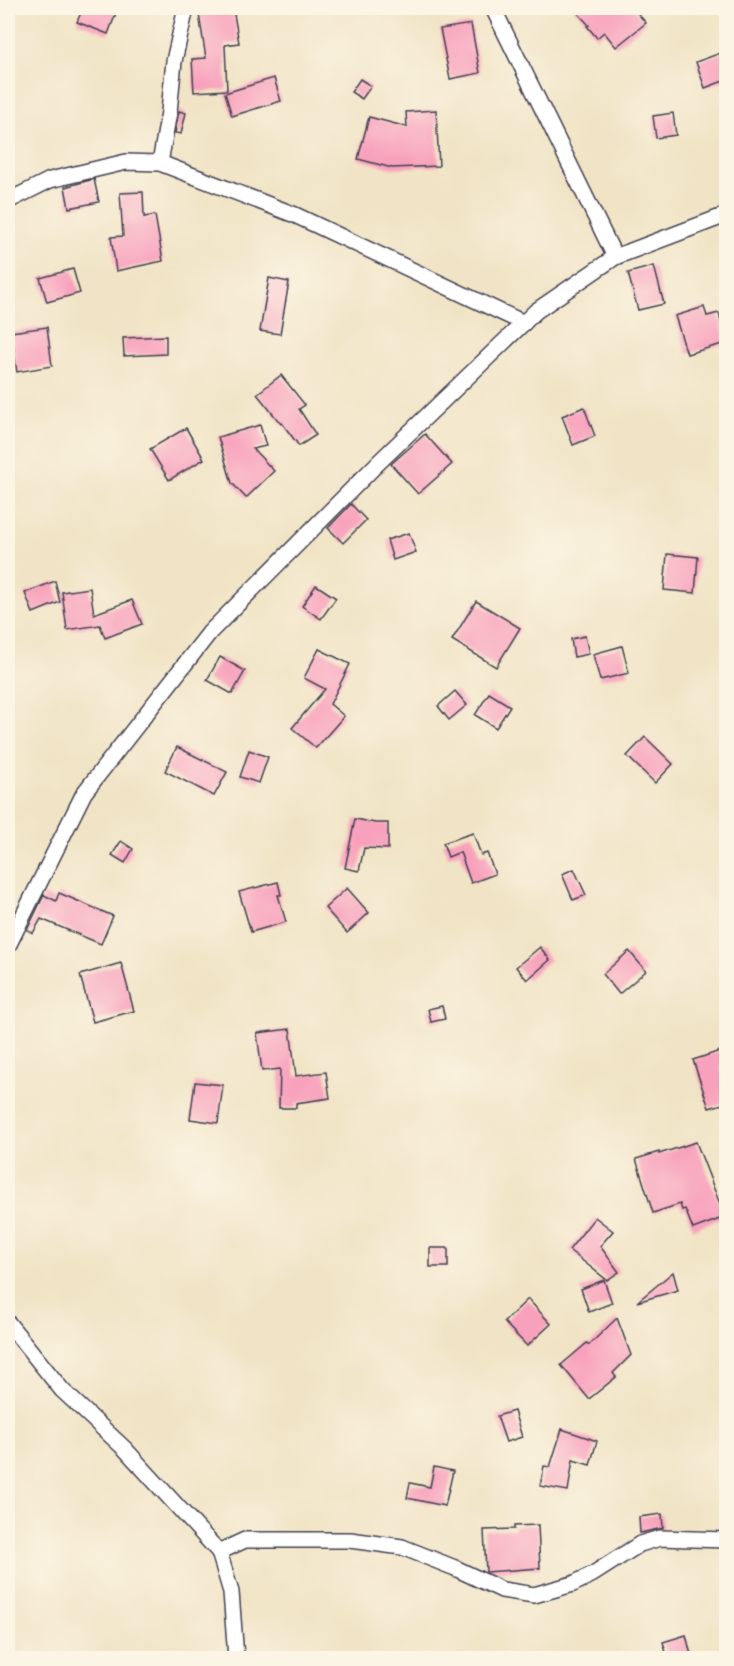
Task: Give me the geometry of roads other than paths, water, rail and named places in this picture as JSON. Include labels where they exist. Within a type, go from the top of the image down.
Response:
[{"type":"street","points":[[160,163],[169,112],[174,61],[186,8]]},
{"type":"street","points":[[493,8],[615,257]]},
{"type":"street","points":[[8,201],[50,180],[126,162],[160,163],[295,215],[524,323]]},
{"type":"street","points":[[9,938],[84,793],[210,632],[378,463],[536,311],[615,257],[726,215]]},
{"type":"street","points":[[8,1323],[62,1390],[125,1449],[219,1552],[231,1592],[236,1659]]},
{"type":"street","points":[[219,1552],[245,1540],[350,1540],[402,1546],[502,1590],[534,1595],[573,1584],[593,1574],[624,1552],[660,1538],[726,1540]]}]
